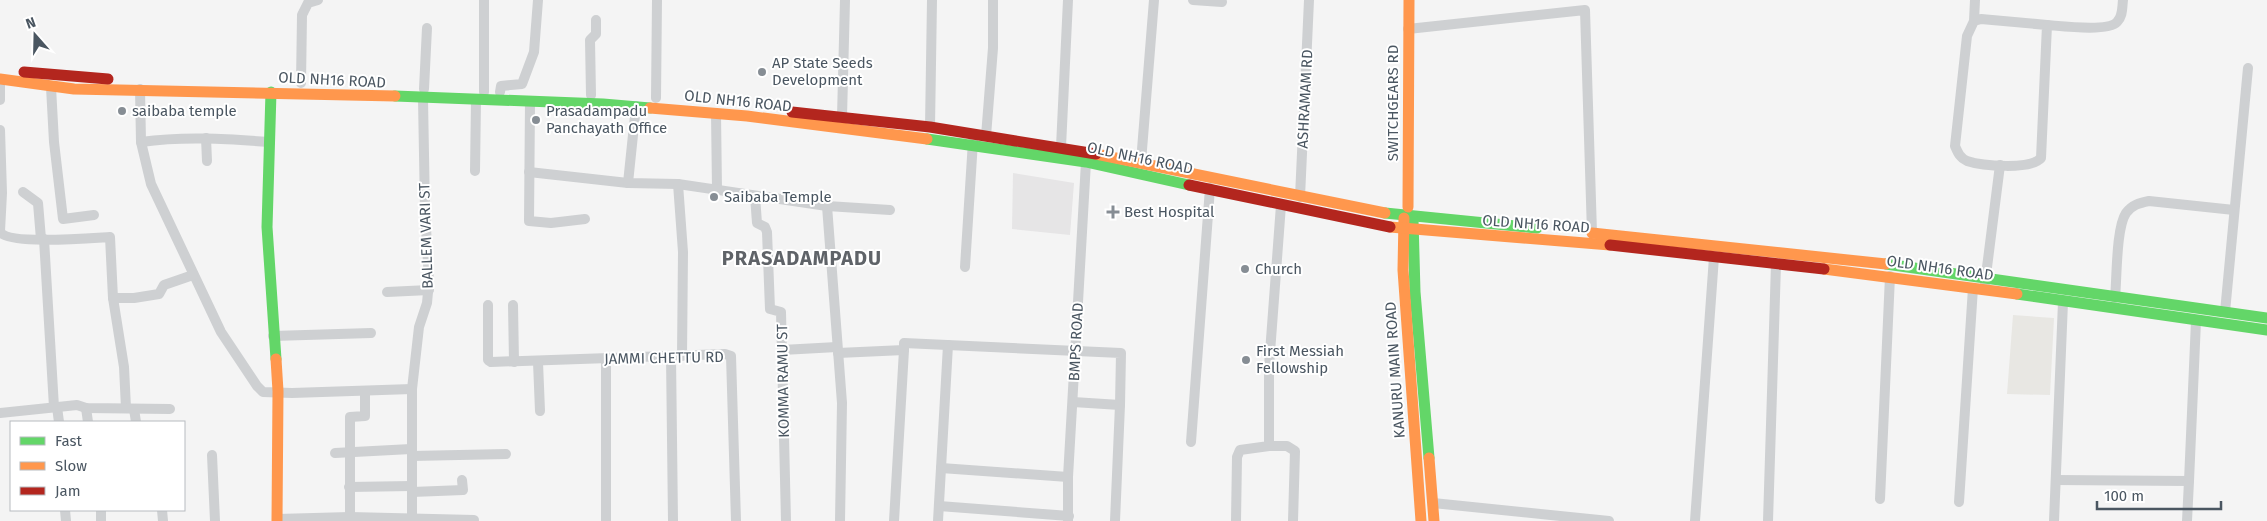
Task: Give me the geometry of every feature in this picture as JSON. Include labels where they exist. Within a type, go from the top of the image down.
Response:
[{"type":"main road","name":"SWITCHGEARS RD","points":[[1409,0],[1409,213]]},
{"type":"main road","name":"OLD NH16 ROAD","points":[[0,69],[88,78],[301,84],[423,94]]},
{"type":"main road","name":"OLD NH16 ROAD","points":[[0,79],[74,89],[480,96],[530,102],[636,106],[716,113],[1061,147],[1141,162],[1374,212],[1409,213],[1858,261],[2267,318]]},
{"type":"main road","points":[[271,92],[267,227],[278,392],[277,520]]},
{"type":"main road","name":"OLD NH16 ROAD","points":[[480,96],[500,92],[656,98],[930,128],[1360,222],[1408,229],[1598,244],[1890,276],[2267,330]]},
{"type":"main road","name":"KANURU MAIN ROAD","points":[[1409,213],[1404,289],[1421,521]]},
{"type":"main road","name":"KANURU MAIN ROAD","points":[[1408,229],[1434,521]]},
{"type":"street","points":[[301,84],[302,15],[308,3],[318,0]]},
{"type":"street","points":[[475,171],[484,0]]},
{"type":"street","points":[[500,92],[501,86],[522,84],[534,52],[538,0]]},
{"type":"street","points":[[656,98],[657,0]]},
{"type":"street","points":[[842,117],[845,0]]},
{"type":"street","points":[[930,128],[932,0]]},
{"type":"street","points":[[964,267],[978,139],[993,48],[993,0]]},
{"type":"street","points":[[1061,147],[1068,0]]},
{"type":"street","points":[[1141,162],[1154,0]]},
{"type":"street","points":[[1193,0],[1222,2]]},
{"type":"street","name":"ASHRAMAM RD","points":[[1300,197],[1309,0]]},
{"type":"street","points":[[1975,0],[1974,21],[1967,36],[1955,146],[1958,155],[1967,161],[2029,166],[2037,163],[2041,158],[2047,25]]},
{"type":"street","points":[[1974,21],[1982,19],[2047,25],[2106,27],[2116,24],[2121,16],[2123,0]]},
{"type":"street","points":[[1408,29],[1586,10],[1592,233]]},
{"type":"street","points":[[591,95],[590,40],[596,34],[596,20]]},
{"type":"street","name":"BALLEM VARI ST","points":[[412,519],[412,389],[419,328],[429,290],[423,94],[427,28]]},
{"type":"street","points":[[2225,312],[2248,68]]},
{"type":"street","points":[[0,79],[0,100]]},
{"type":"street","points":[[51,87],[54,142],[63,220],[94,215]]},
{"type":"street","points":[[140,89],[142,142],[151,184],[192,275],[221,332],[257,386],[263,392],[292,394],[412,389]]},
{"type":"street","points":[[530,102],[529,221],[551,223],[585,219]]},
{"type":"street","points":[[628,183],[636,106]]},
{"type":"street","points":[[716,113],[716,190]]},
{"type":"street","points":[[0,130],[2,165],[0,232],[12,239],[110,237],[113,298],[130,409],[136,421]]},
{"type":"street","points":[[142,142],[168,138],[270,142]]},
{"type":"street","points":[[206,138],[207,161]]},
{"type":"street","name":"BMPS ROAD","points":[[1069,518],[1068,477],[1086,162]]},
{"type":"street","points":[[1959,502],[1978,289],[1986,278],[2000,165]]},
{"type":"street","points":[[529,172],[628,183],[678,184],[827,206],[890,210]]},
{"type":"street","points":[[674,521],[677,356],[683,252],[678,184]]},
{"type":"street","points":[[1191,442],[1210,188]]},
{"type":"street","points":[[23,192],[38,203],[43,239],[56,407],[59,421]]},
{"type":"street","name":"KOMMA RAMU ST","points":[[756,196],[757,223],[765,227],[767,232],[770,309],[781,312],[786,521]]},
{"type":"street","points":[[2116,298],[2121,227],[2126,214],[2136,203],[2149,201],[2234,210]]},
{"type":"street","points":[[1269,446],[1268,366],[1281,205]]},
{"type":"street","points":[[827,206],[842,403],[840,521]]},
{"type":"street","points":[[1695,521],[1714,258]]},
{"type":"street","points":[[1768,521],[1776,264]]},
{"type":"street","points":[[113,298],[134,298],[159,294],[164,285],[192,275]]},
{"type":"street","points":[[1880,499],[1890,276]]},
{"type":"street","points":[[387,292],[429,290]]},
{"type":"street","points":[[2054,521],[2063,302]]},
{"type":"street","points":[[513,304],[514,362]]},
{"type":"street","name":"JAMMI CHETTU RD","points":[[488,305],[488,360],[491,362],[538,362],[725,354],[731,356],[736,521]]},
{"type":"street","points":[[2187,521],[2196,321]]},
{"type":"street","points":[[273,336],[371,333]]},
{"type":"street","points":[[894,521],[904,343],[1123,355],[1116,521]]},
{"type":"street","points":[[938,521],[948,344]]},
{"type":"street","points":[[782,350],[904,350]]},
{"type":"street","points":[[606,359],[606,521]]},
{"type":"street","points":[[538,362],[540,411]]},
{"type":"street","points":[[350,519],[350,417],[365,416],[365,391]]},
{"type":"street","points":[[1073,402],[1120,405]]},
{"type":"street","points":[[0,413],[77,405],[86,408],[170,409]]},
{"type":"street","points":[[86,408],[88,421]]},
{"type":"street","points":[[1236,521],[1237,457],[1240,450],[1269,446],[1287,446],[1294,451],[1293,521]]},
{"type":"street","points":[[335,453],[349,450],[506,454]]},
{"type":"street","points":[[212,456],[215,521]]},
{"type":"street","points":[[941,468],[1068,477]]},
{"type":"street","points":[[349,487],[463,490],[462,480]]},
{"type":"street","points":[[2056,480],[2189,481]]},
{"type":"street","points":[[1433,503],[1609,521]]},
{"type":"street","points":[[939,506],[1069,518]]},
{"type":"street","points":[[277,520],[474,520]]},
{"type":"shaded area","points":[[1013,173],[1074,183],[1070,235],[1012,229]]},
{"type":"shaded area","points":[[2013,315],[2054,318],[2050,395],[2007,394]]},
{"type":"traffic: fast","points":[[271,92],[267,227],[276,359]]},
{"type":"traffic: fast","points":[[395,96],[603,104],[650,108]]},
{"type":"traffic: fast","points":[[927,139],[1086,162],[1189,185]]},
{"type":"traffic: fast","points":[[1385,213],[1537,228]]},
{"type":"traffic: fast","points":[[1413,220],[1415,292],[1429,458]]},
{"type":"traffic: fast","points":[[1886,264],[2267,318]]},
{"type":"traffic: fast","points":[[2017,294],[2267,330]]},
{"type":"traffic: slow","points":[[1408,207],[1409,0]]},
{"type":"traffic: slow","points":[[0,79],[74,89],[395,96]]},
{"type":"traffic: slow","points":[[650,108],[747,116],[927,139]]},
{"type":"traffic: slow","points":[[1096,154],[1385,213]]},
{"type":"traffic: slow","points":[[1404,218],[1403,270],[1421,521]]},
{"type":"traffic: slow","points":[[1390,227],[1610,245]]},
{"type":"traffic: slow","points":[[1592,233],[1886,264]]},
{"type":"traffic: slow","points":[[1824,269],[2017,294]]},
{"type":"traffic: slow","points":[[276,359],[278,391],[277,521]]},
{"type":"traffic: slow","points":[[1429,458],[1434,521]]},
{"type":"traffic: jam","points":[[24,72],[108,79]]},
{"type":"traffic: jam","points":[[792,112],[930,127],[1096,154]]},
{"type":"traffic: jam","points":[[1189,185],[1390,227]]},
{"type":"traffic: jam","points":[[1610,245],[1824,269]]},
{"type":"place","name":"AP State Seeds Development","points":[[762,72]]},
{"type":"place","name":"saibaba temple","points":[[122,111]]},
{"type":"place","name":"Prasadampadu Panchayath Office","points":[[536,120]]},
{"type":"place","name":"Saibaba Temple","points":[[714,197]]},
{"type":"place","name":"Best Hospital","points":[[1113,212]]},
{"type":"place","name":"Church","points":[[1245,269]]},
{"type":"place","name":"First Messiah Fellowship","points":[[1246,360]]},
{"type":"district","name":"PRASADAMPADU","points":[[802,258]]}]
